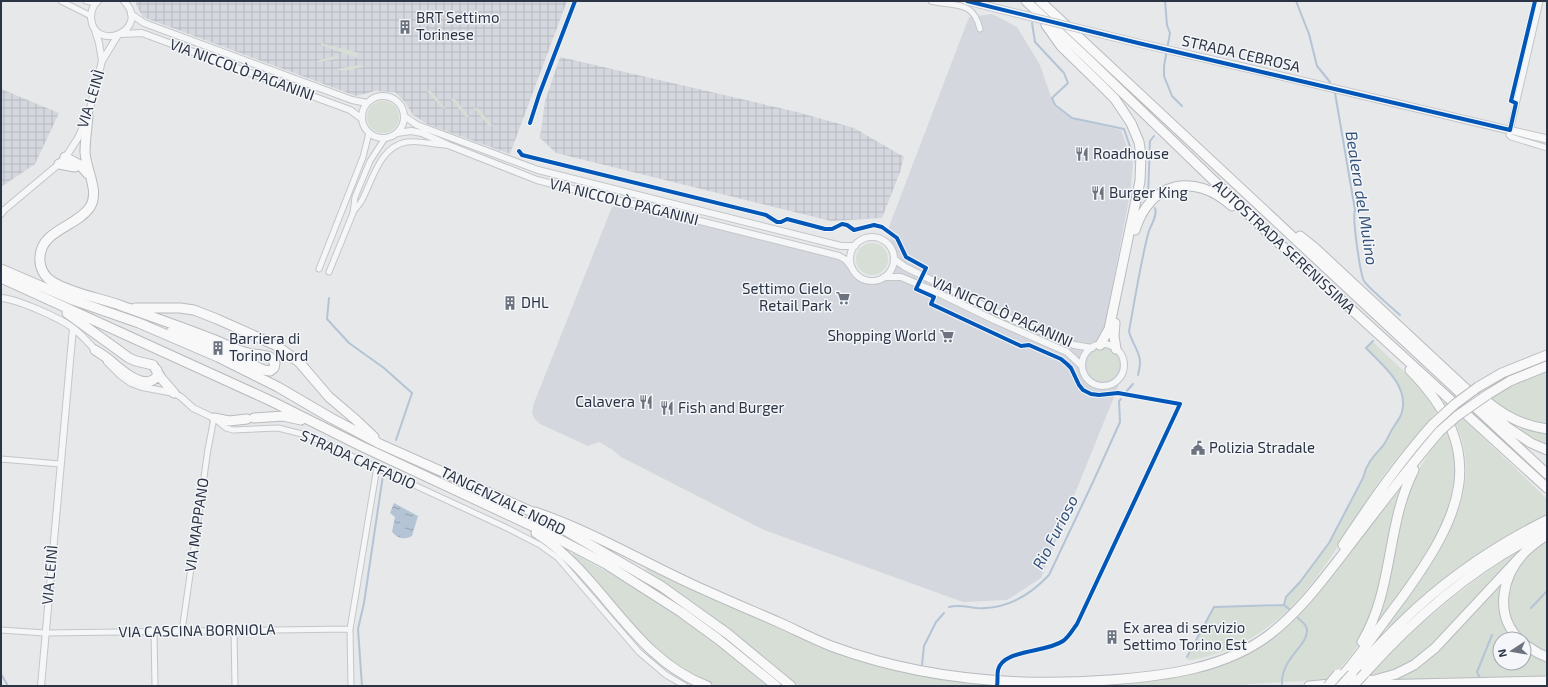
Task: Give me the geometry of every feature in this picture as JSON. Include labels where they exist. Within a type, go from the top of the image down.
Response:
[{"type":"highway","name":"AUTOSTRADA SERENISSIMA","points":[[1026,1],[1270,235],[1547,488]]},
{"type":"highway","name":"AUTOSTRADA SERENISSIMA","points":[[1040,1],[1547,474]]},
{"type":"highway","points":[[1033,8],[1061,46],[1115,99],[1131,123],[1139,142],[1141,164],[1138,194],[1109,330],[1096,346]]},
{"type":"highway","points":[[88,116],[85,151],[89,176],[94,189],[94,196],[89,208],[81,217],[49,238],[41,250],[40,262],[45,275],[53,282],[67,288],[207,336],[241,352],[270,357],[273,359],[275,365],[272,370],[268,371]]},
{"type":"highway","points":[[62,160],[80,165],[89,176]]},
{"type":"highway","points":[[1116,349],[1114,328],[1134,234],[1144,209],[1148,203],[1157,196],[1167,190],[1181,186],[1194,186],[1207,189],[1222,197],[1270,235]]},
{"type":"highway","points":[[1240,188],[1315,248],[1507,426],[1531,443],[1547,450]]},
{"type":"highway","points":[[1,269],[73,300],[139,323],[197,339],[268,371],[302,401]]},
{"type":"highway","points":[[1,278],[51,301],[129,358],[136,361],[152,363],[161,378],[174,393]]},
{"type":"highway","name":"TANGENZIALE NORD","points":[[51,301],[291,410],[361,446],[565,542],[646,588],[718,638],[776,686]]},
{"type":"highway","points":[[122,306],[140,308],[180,308],[194,310],[276,346],[299,362],[328,397],[356,420],[380,444]]},
{"type":"highway","points":[[1329,686],[1345,674],[1410,585],[1438,543],[1452,513],[1457,497],[1460,479],[1460,463],[1452,429],[1436,403],[1417,377],[1365,326],[1352,309]]},
{"type":"highway","name":"TANGENZIALE NORD","points":[[139,323],[254,374],[380,444],[535,512],[661,586],[728,634],[790,686]]},
{"type":"highway","points":[[1400,327],[1435,353],[1497,409],[1520,422],[1547,429]]},
{"type":"highway","points":[[95,350],[122,371],[139,380],[154,380],[157,376],[157,370]]},
{"type":"highway","points":[[1326,576],[1340,550],[1389,477],[1433,424],[1455,404],[1478,387],[1509,370],[1547,355]]},
{"type":"highway","points":[[535,512],[562,521],[687,582],[829,645],[917,670],[953,676],[1008,682],[1061,683],[1120,680],[1165,674],[1218,662],[1247,650],[1274,631],[1303,604],[1440,431],[1457,416],[1487,394],[1510,381],[1547,366]]},
{"type":"highway","points":[[214,418],[229,420],[283,416],[294,418],[361,446]]},
{"type":"highway","points":[[1342,686],[1345,674],[1377,612],[1384,589],[1403,494],[1425,449]]},
{"type":"highway","points":[[499,510],[550,542],[562,552],[579,568],[644,642],[661,659],[677,672],[695,682],[707,686]]},
{"type":"highway","points":[[1334,686],[1345,674],[1439,590],[1496,549],[1547,520]]},
{"type":"highway","points":[[1353,686],[1409,626],[1444,596],[1497,558],[1547,530]]},
{"type":"highway","points":[[1309,686],[1386,678],[1414,665],[1436,648],[1521,556],[1547,534]]},
{"type":"highway","points":[[1513,631],[1506,617],[1504,608],[1504,593],[1511,573],[1521,556]]},
{"type":"highway","points":[[1532,649],[1547,657]]},
{"type":"highway","points":[[1329,686],[1547,681]]},
{"type":"highway","points":[[1529,686],[1547,684]]},
{"type":"main road","name":"STRADA CEBROSA","points":[[967,1],[1138,43],[1547,138]]},
{"type":"street","points":[[61,1],[91,16],[92,9],[97,2]]},
{"type":"street","points":[[86,1],[97,2]]},
{"type":"street","name":"VIA NICCOLÒ PAGANINI","points":[[124,1],[144,23],[352,100],[367,103]]},
{"type":"street","points":[[931,1],[963,4],[969,7],[977,17],[980,29]]},
{"type":"street","points":[[1510,130],[1540,1]]},
{"type":"street","name":"VIA LEINÌ","points":[[1,214],[62,160],[78,138],[88,116],[102,61],[119,35],[129,27],[130,7]]},
{"type":"street","name":"VIA LEINÌ","points":[[91,16],[99,43],[102,61]]},
{"type":"street","name":"VIA NICCOLÒ PAGANINI","points":[[95,28],[105,36],[112,37],[142,33],[344,108],[362,118]]},
{"type":"street","points":[[379,96],[393,98],[403,109],[404,116],[401,128],[397,133],[385,138],[374,136],[369,133],[362,124],[364,107],[372,98],[379,96]]},
{"type":"street","name":"VIA NICCOLÒ PAGANINI","points":[[404,116],[417,125],[538,170],[841,246],[855,246]]},
{"type":"street","name":"STRADA CEBROSA","points":[[1510,130],[1509,135],[1511,137],[1547,148]]},
{"type":"street","name":"VIA NICCOLÒ PAGANINI","points":[[397,133],[411,131],[422,134],[537,180],[840,256],[846,260],[852,268]]},
{"type":"street","points":[[319,269],[363,157],[369,133]]},
{"type":"street","points":[[353,213],[355,197],[370,161],[385,138]]},
{"type":"street","points":[[329,272],[353,213],[362,201],[382,159],[394,147],[406,142],[421,141],[438,145],[448,145]]},
{"type":"street","points":[[867,238],[879,238],[890,246],[894,259],[890,272],[878,280],[870,281],[858,276],[852,268],[850,260],[851,253],[855,246],[867,238]]},
{"type":"street","name":"VIA NICCOLÒ PAGANINI","points":[[894,259],[905,267],[1005,316],[1074,345],[1096,346]]},
{"type":"street","name":"VIA NICCOLÒ PAGANINI","points":[[884,277],[901,277],[927,288],[994,320],[1067,352],[1082,366]]},
{"type":"street","name":"STRADA CAFFADIO","points":[[1,298],[10,299],[45,313],[72,328],[112,368],[131,383],[142,387],[174,393],[193,408],[214,418],[226,428],[233,430],[283,428],[311,437],[508,528],[548,550],[574,575],[639,652],[666,675],[684,686]]},
{"type":"street","name":"VIA LEINÌ","points":[[41,686],[72,328]]},
{"type":"street","points":[[1096,346],[1111,346],[1116,349],[1121,354],[1124,367],[1120,377],[1113,384],[1102,386],[1091,382],[1086,378],[1082,366],[1086,353],[1096,346]]},
{"type":"street","name":"VIA MAPPANO","points":[[182,631],[208,449],[214,418]]},
{"type":"street","points":[[1,459],[60,464]]},
{"type":"street","points":[[351,686],[350,629],[377,467]]},
{"type":"street","name":"VIA CASCINA BORNIOLA","points":[[1,630],[45,633],[350,629]]},
{"type":"street","points":[[234,631],[235,686]]},
{"type":"street","points":[[154,632],[155,686]]},
{"type":"shaded area","points":[[136,1],[567,1],[510,154],[427,124],[413,115],[404,101],[395,92],[375,91],[356,96],[143,17],[136,5]]},
{"type":"shaded area","name":"Settimo Cielo Retail Park","points":[[992,14],[1017,27],[1040,65],[1054,106],[1071,118],[1121,130],[1133,164],[1130,194],[1105,325],[1128,362],[1041,578],[1007,600],[963,602],[764,530],[621,457],[613,450],[599,442],[588,446],[540,424],[534,418],[532,412],[534,403],[612,207],[618,205],[832,257],[845,264],[867,284],[889,280],[899,257],[887,232],[969,17]]},
{"type":"shaded area","points":[[321,43],[359,53],[357,58],[321,45]]},
{"type":"shaded area","points":[[335,56],[341,58],[319,62],[316,61]]},
{"type":"shaded area","points":[[560,57],[797,112],[854,128],[904,157],[900,172],[882,218],[831,221],[556,153],[540,138],[545,101]]},
{"type":"shaded area","points":[[359,65],[365,67],[342,71],[337,69]]},
{"type":"shaded area","points":[[1,89],[59,113],[35,164],[1,187]]},
{"type":"shaded area","points":[[426,90],[432,92],[446,109],[441,107]]},
{"type":"shaded area","points":[[450,98],[456,100],[470,118],[465,116]]},
{"type":"shaded area","points":[[380,101],[386,101],[395,105],[399,117],[395,129],[386,133],[380,133],[371,129],[367,120],[367,114],[371,105]]},
{"type":"shaded area","points":[[473,107],[479,109],[493,126],[488,125]]},
{"type":"shaded area","points":[[872,243],[883,248],[888,259],[883,270],[872,275],[861,270],[856,259],[861,248]]},
{"type":"shaded area","points":[[1373,342],[1417,384],[1437,411],[1381,479],[1319,574],[1282,616],[1260,633],[1234,647],[1205,657],[1187,660],[1214,607],[1284,606],[1287,598],[1330,543],[1364,478],[1369,464],[1387,441],[1403,412],[1404,402],[1398,384],[1387,369],[1367,348]]},
{"type":"shaded area","points":[[1100,349],[1106,349],[1116,356],[1119,365],[1118,371],[1112,378],[1106,381],[1100,381],[1090,374],[1087,368],[1087,362],[1094,352]]},
{"type":"shaded area","points":[[1547,371],[1547,426],[1520,419],[1488,399],[1516,384]]},
{"type":"shaded area","points":[[1445,401],[1547,499],[1547,514],[1498,542],[1443,580],[1389,628],[1387,627],[1433,561],[1447,537],[1458,512],[1464,487],[1466,461],[1460,434],[1443,402]]},
{"type":"shaded area","points":[[1521,426],[1547,432],[1547,446],[1519,430]]},
{"type":"shaded area","points":[[1448,431],[1456,464],[1456,476],[1451,502],[1440,527],[1420,561],[1389,608],[1380,619],[1378,619],[1388,587],[1396,540],[1411,482],[1434,445]]},
{"type":"shaded area","points":[[1397,490],[1399,491],[1385,563],[1377,599],[1371,617],[1357,646],[1331,679],[1236,685],[1098,686],[1156,679],[1208,670],[1245,656],[1276,634],[1291,621],[1317,593],[1349,554]]},
{"type":"shaded area","points":[[1547,539],[1547,653],[1532,646],[1532,631],[1517,631],[1511,620],[1508,609],[1510,584],[1521,561]]},
{"type":"shaded area","points":[[1521,549],[1522,551],[1440,639],[1410,664],[1396,670],[1367,677],[1385,658],[1440,608],[1499,563]]},
{"type":"shaded area","points":[[573,553],[649,597],[698,630],[766,686],[716,686],[706,683],[677,667],[644,639],[572,555]]},
{"type":"shaded area","points":[[646,568],[812,642],[957,681],[1013,686],[799,686],[724,625],[645,570]]},
{"type":"shaded area","points":[[1502,583],[1511,631],[1492,631],[1492,671],[1532,671],[1532,653],[1547,661],[1547,677],[1392,680],[1392,678],[1434,654],[1456,633]]},
{"type":"water","points":[[394,503],[418,516],[412,536],[401,538],[392,532],[395,517],[390,513]]},
{"type":"waterway","points":[[1165,1],[1167,25],[1170,33],[1164,66],[1164,76],[1172,96],[1182,106]]},
{"type":"waterway","name":"Bealera del Mulino","points":[[1296,1],[1309,34],[1317,66],[1330,82]]},
{"type":"waterway","name":"Rio Furioso","points":[[1032,23],[1035,42],[1064,73],[1068,83],[1052,98],[1055,105],[1072,118],[1124,129],[1135,161]]},
{"type":"waterway","name":"Bealera del Mulino","points":[[1335,93],[1355,210],[1355,233],[1362,276],[1370,288],[1400,315]]},
{"type":"waterway","name":"Rio Furioso","points":[[1148,196],[1150,141],[1154,136]]},
{"type":"waterway","name":"Rio Furioso","points":[[1138,375],[1140,358],[1129,331],[1142,258],[1148,234],[1155,218],[1155,208]]},
{"type":"waterway","points":[[329,298],[327,319],[349,343],[384,368],[412,393],[396,440]]},
{"type":"waterway","name":"Bealera del Mulino","points":[[1289,609],[1284,605],[1286,597],[1300,582],[1329,543],[1363,478],[1368,465],[1384,445],[1400,418],[1403,402],[1402,393],[1393,376],[1366,348],[1373,341]]},
{"type":"waterway","name":"Rio Furioso","points":[[1126,392],[1133,384]]},
{"type":"waterway","name":"Rio Furioso","points":[[949,607],[960,606],[987,608],[1007,604],[1034,589],[1049,575],[1120,422],[1119,401],[1121,399]]},
{"type":"waterway","points":[[362,686],[358,629],[364,603],[383,475]]},
{"type":"waterway","points":[[1531,608],[1547,591]]},
{"type":"waterway","points":[[1187,657],[1214,607],[1284,605]]},
{"type":"waterway","name":"Rio Furioso","points":[[922,665],[924,646],[936,622],[944,613]]},
{"type":"waterway","name":"Bealera del Mulino","points":[[1282,684],[1286,667],[1306,636],[1306,627],[1298,618]]},
{"type":"waterway","points":[[1481,680],[1477,672],[1492,635]]},
{"type":"waterway","points":[[1,674],[8,686]]},
{"type":"cycle path","points":[[530,123],[539,95],[575,1]]},
{"type":"cycle path","points":[[967,1],[1138,43],[1510,130],[1516,103],[1511,101],[1535,1]]},
{"type":"cycle path","points":[[519,151],[522,155],[766,215],[777,222],[787,219],[825,229],[832,229],[842,224],[847,225],[854,230],[874,225],[882,227],[897,238],[906,257],[926,268],[916,289],[934,297],[931,304],[1021,346],[1029,345],[1061,359],[1071,368],[1083,390],[1091,394],[1099,395],[1118,393],[1180,404],[1077,624],[1069,635],[1056,645],[1008,658],[1002,663],[998,670],[997,686]]},
{"type":"place","name":"BRT Settimo Torinese","points":[[405,27]]},
{"type":"place","name":"Roadhouse","points":[[1082,154]]},
{"type":"place","name":"Burger King","points":[[1098,193]]},
{"type":"place","name":"Settimo Cielo Retail Park","points":[[843,298]]},
{"type":"place","name":"DHL","points":[[510,303]]},
{"type":"place","name":"Shopping World","points":[[947,336]]},
{"type":"place","name":"Barriera di Torino Nord","points":[[218,348]]},
{"type":"place","name":"Calavera","points":[[646,402]]},
{"type":"place","name":"Fish and Burger","points":[[667,408]]},
{"type":"place","name":"Polizia Stradale","points":[[1198,448]]},
{"type":"place","name":"Ex area di servizio Settimo Torino Est","points":[[1112,637]]}]
